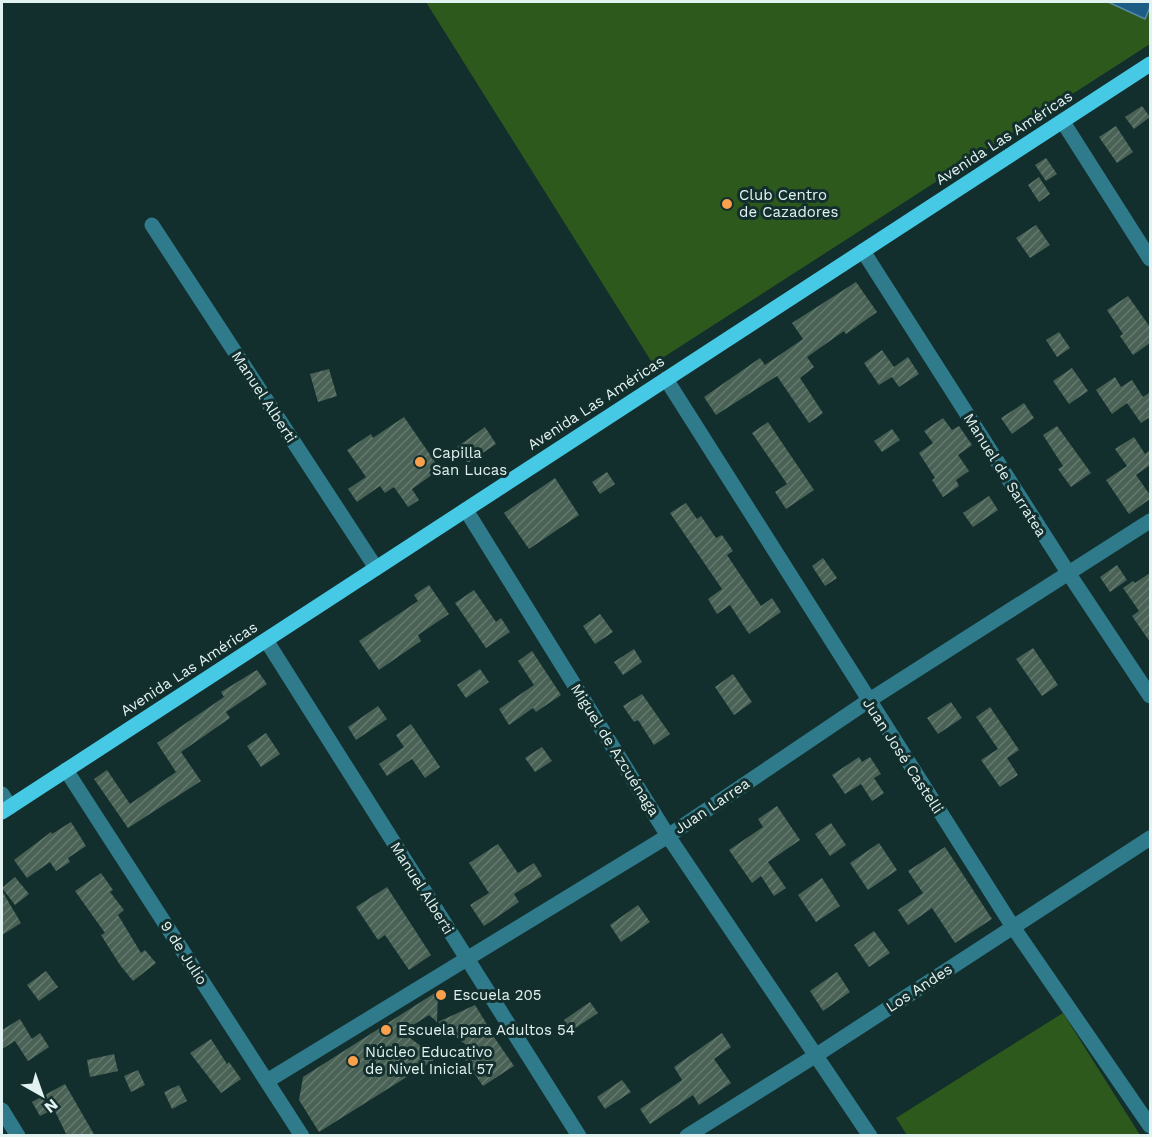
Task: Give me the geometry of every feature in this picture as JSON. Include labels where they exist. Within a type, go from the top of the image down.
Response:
[{"type":"main road","name":"Avenida Las Américas","points":[[4,804],[66,770],[1150,64]]},
{"type":"street","points":[[1063,122],[1150,259]]},
{"type":"street","name":"Manuel Alberti","points":[[152,225],[376,568]]},
{"type":"street","name":"Manuel de Sarratea","points":[[863,251],[1068,574],[1150,696]]},
{"type":"street","name":"Juan José Castelli","points":[[666,380],[1012,927],[1150,1126]]},
{"type":"street","name":"Miguel de Azcuénaga","points":[[466,510],[668,836],[870,1136]]},
{"type":"street","name":"Juan Larrea","points":[[267,1082],[668,836],[868,701],[1150,521]]},
{"type":"street","name":"Manuel Alberti","points":[[266,640],[579,1136]]},
{"type":"street","name":"9 de Julio","points":[[66,770],[302,1136]]},
{"type":"street","name":"Los Andes","points":[[687,1136],[815,1056],[1150,838]]},
{"type":"street","points":[[2,1110],[18,1136]]},
{"type":"green space","name":"Club Centro de Cazadores","points":[[426,2],[1150,2],[1150,44],[653,364]]},
{"type":"green space","points":[[1063,1013],[1140,1135],[907,1135],[896,1118]]},
{"type":"water","points":[[1108,2],[1150,2],[1150,7],[1145,19]]},
{"type":"building","points":[[1142,106],[1150,117],[1134,129],[1125,117]]},
{"type":"building","points":[[1116,126],[1133,152],[1117,163],[1099,137]]},
{"type":"building","points":[[1046,158],[1057,174],[1046,181],[1035,165]]},
{"type":"building","points":[[1039,177],[1050,194],[1039,202],[1028,185]]},
{"type":"building","points":[[1036,225],[1050,245],[1030,258],[1016,238]]},
{"type":"building","points":[[856,282],[877,312],[846,334],[844,331],[807,357],[814,367],[800,378],[823,413],[809,423],[777,376],[716,415],[704,397],[760,358],[765,365],[803,339],[792,323]]},
{"type":"building","points":[[1128,296],[1150,327],[1150,343],[1133,355],[1120,336],[1123,334],[1107,310]]},
{"type":"building","points":[[1059,332],[1070,348],[1057,357],[1046,340]]},
{"type":"building","points":[[882,350],[894,367],[908,357],[919,374],[899,387],[892,377],[879,385],[864,363]]},
{"type":"building","points":[[1072,368],[1088,391],[1069,404],[1053,381]]},
{"type":"building","points":[[329,369],[337,396],[318,402],[310,374]]},
{"type":"building","points":[[1115,377],[1121,387],[1132,380],[1143,397],[1150,392],[1150,417],[1141,423],[1127,403],[1112,414],[1096,390]]},
{"type":"building","points":[[1024,403],[1034,418],[1012,434],[1001,418]]},
{"type":"building","points":[[404,417],[440,469],[412,489],[419,500],[408,507],[394,487],[385,493],[380,486],[357,502],[348,489],[366,477],[347,450],[371,434],[373,438]]},
{"type":"building","points":[[943,418],[952,430],[959,426],[972,445],[958,455],[969,471],[956,480],[959,486],[943,497],[932,480],[935,478],[919,453],[933,443],[924,431]]},
{"type":"building","points":[[768,422],[814,490],[786,509],[775,492],[787,484],[752,433]]},
{"type":"building","points":[[1057,426],[1091,473],[1071,487],[1058,469],[1063,466],[1043,435]]},
{"type":"building","points":[[485,427],[496,444],[468,463],[457,447]]},
{"type":"building","points":[[892,429],[900,440],[882,452],[874,441]]},
{"type":"building","points":[[1134,437],[1145,454],[1150,450],[1150,465],[1136,475],[1150,495],[1150,499],[1129,514],[1106,480],[1127,466],[1115,449]]},
{"type":"building","points":[[607,472],[615,484],[600,494],[592,482]]},
{"type":"building","points":[[555,478],[579,515],[529,549],[504,513]]},
{"type":"building","points":[[989,496],[998,510],[973,527],[963,513]]},
{"type":"building","points":[[686,503],[697,519],[701,516],[716,538],[722,535],[733,551],[727,555],[761,606],[772,598],[781,612],[749,634],[730,605],[717,614],[708,599],[722,589],[670,513]]},
{"type":"building","points":[[823,558],[837,578],[825,586],[812,566]]},
{"type":"building","points":[[1117,565],[1127,580],[1110,592],[1100,577]]},
{"type":"building","points":[[1150,573],[1150,642],[1132,616],[1139,611],[1123,588]]},
{"type":"building","points":[[429,585],[449,614],[418,635],[421,641],[379,670],[359,641],[418,601],[414,595]]},
{"type":"building","points":[[474,590],[496,622],[501,618],[510,632],[486,648],[455,603]]},
{"type":"building","points":[[600,614],[613,632],[595,644],[583,626]]},
{"type":"building","points":[[1033,648],[1058,685],[1042,696],[1016,659]]},
{"type":"building","points":[[634,649],[642,662],[623,675],[614,662]]},
{"type":"building","points":[[532,651],[561,695],[536,712],[533,708],[509,725],[499,709],[534,685],[518,661]]},
{"type":"building","points":[[480,669],[489,682],[466,698],[457,685]]},
{"type":"building","points":[[257,670],[267,684],[226,712],[230,718],[181,752],[201,781],[128,828],[94,779],[107,770],[130,804],[176,772],[157,743],[224,697],[221,692]]},
{"type":"building","points":[[733,674],[752,702],[734,715],[715,687]]},
{"type":"building","points":[[642,694],[670,734],[654,745],[638,720],[634,722],[623,706]]},
{"type":"building","points":[[951,702],[962,718],[938,734],[927,718]]},
{"type":"building","points":[[378,706],[387,719],[356,740],[348,727]]},
{"type":"building","points":[[990,707],[1019,750],[1007,758],[1018,775],[1000,787],[981,760],[998,749],[976,717]]},
{"type":"building","points":[[411,724],[440,767],[425,778],[412,759],[387,776],[379,764],[404,747],[396,735]]},
{"type":"building","points":[[266,733],[280,754],[261,767],[247,746]]},
{"type":"building","points":[[542,747],[552,761],[535,772],[525,758]]},
{"type":"building","points":[[859,757],[862,762],[870,757],[881,774],[874,778],[884,793],[872,801],[861,784],[845,794],[832,775]]},
{"type":"building","points":[[777,806],[800,840],[768,862],[786,888],[774,896],[761,876],[752,883],[729,850],[763,827],[758,819]]},
{"type":"building","points":[[71,822],[86,846],[68,858],[70,862],[56,871],[50,862],[27,878],[14,860],[51,832],[52,834]]},
{"type":"building","points":[[831,823],[846,845],[830,856],[815,834]]},
{"type":"building","points":[[879,843],[897,870],[868,890],[850,863]]},
{"type":"building","points":[[498,844],[518,873],[534,863],[542,876],[514,894],[519,902],[484,926],[470,905],[489,893],[469,863]]},
{"type":"building","points":[[945,847],[992,919],[955,943],[932,908],[908,925],[898,910],[923,893],[908,871]]},
{"type":"building","points":[[101,873],[113,890],[110,892],[124,910],[118,915],[141,953],[145,950],[156,963],[133,981],[101,935],[105,933],[75,891]]},
{"type":"building","points":[[15,877],[29,894],[15,905],[2,888]]},
{"type":"building","points":[[822,878],[840,906],[816,922],[798,895]]},
{"type":"building","points":[[387,887],[431,955],[409,970],[385,935],[378,940],[356,907]]},
{"type":"building","points":[[2,891],[21,923],[2,935]]},
{"type":"building","points":[[638,905],[650,922],[621,942],[610,925]]},
{"type":"building","points":[[874,931],[890,953],[869,967],[854,945]]},
{"type":"building","points":[[46,971],[58,987],[39,1001],[27,985]]},
{"type":"building","points":[[837,972],[850,992],[823,1011],[810,991]]},
{"type":"building","points":[[438,991],[437,1022],[429,1015],[402,1032],[437,1058],[319,1132],[299,1100],[303,1077]]},
{"type":"building","points":[[590,1002],[598,1013],[571,1031],[564,1020]]},
{"type":"building","points":[[475,1005],[514,1066],[483,1086],[465,1060],[476,1053],[438,1022]]},
{"type":"building","points":[[20,1019],[32,1039],[40,1033],[49,1047],[28,1061],[15,1041],[2,1049],[2,1030]]},
{"type":"building","points":[[722,1033],[731,1047],[714,1059],[731,1083],[699,1105],[693,1095],[650,1124],[640,1109],[682,1080],[674,1067]]},
{"type":"building","points":[[211,1039],[227,1064],[229,1062],[241,1079],[221,1093],[190,1053]]},
{"type":"building","points":[[114,1054],[118,1071],[90,1077],[87,1060]]},
{"type":"building","points":[[138,1070],[145,1085],[131,1092],[124,1076]]},
{"type":"building","points":[[622,1080],[631,1092],[605,1109],[597,1097]]},
{"type":"building","points":[[65,1084],[95,1136],[67,1136],[54,1109],[40,1116],[32,1102]]},
{"type":"building","points":[[179,1085],[187,1101],[172,1109],[164,1092]]},
{"type":"place","name":"Club Centro de Cazadores","points":[[727,204]]},
{"type":"place","name":"Capilla San Lucas","points":[[420,462]]},
{"type":"place","name":"Escuela 205","points":[[441,995]]},
{"type":"place","name":"Escuela para Adultos 54","points":[[386,1030]]},
{"type":"place","name":"Núcleo Educativo de Nivel Inicial 57","points":[[353,1061]]}]
